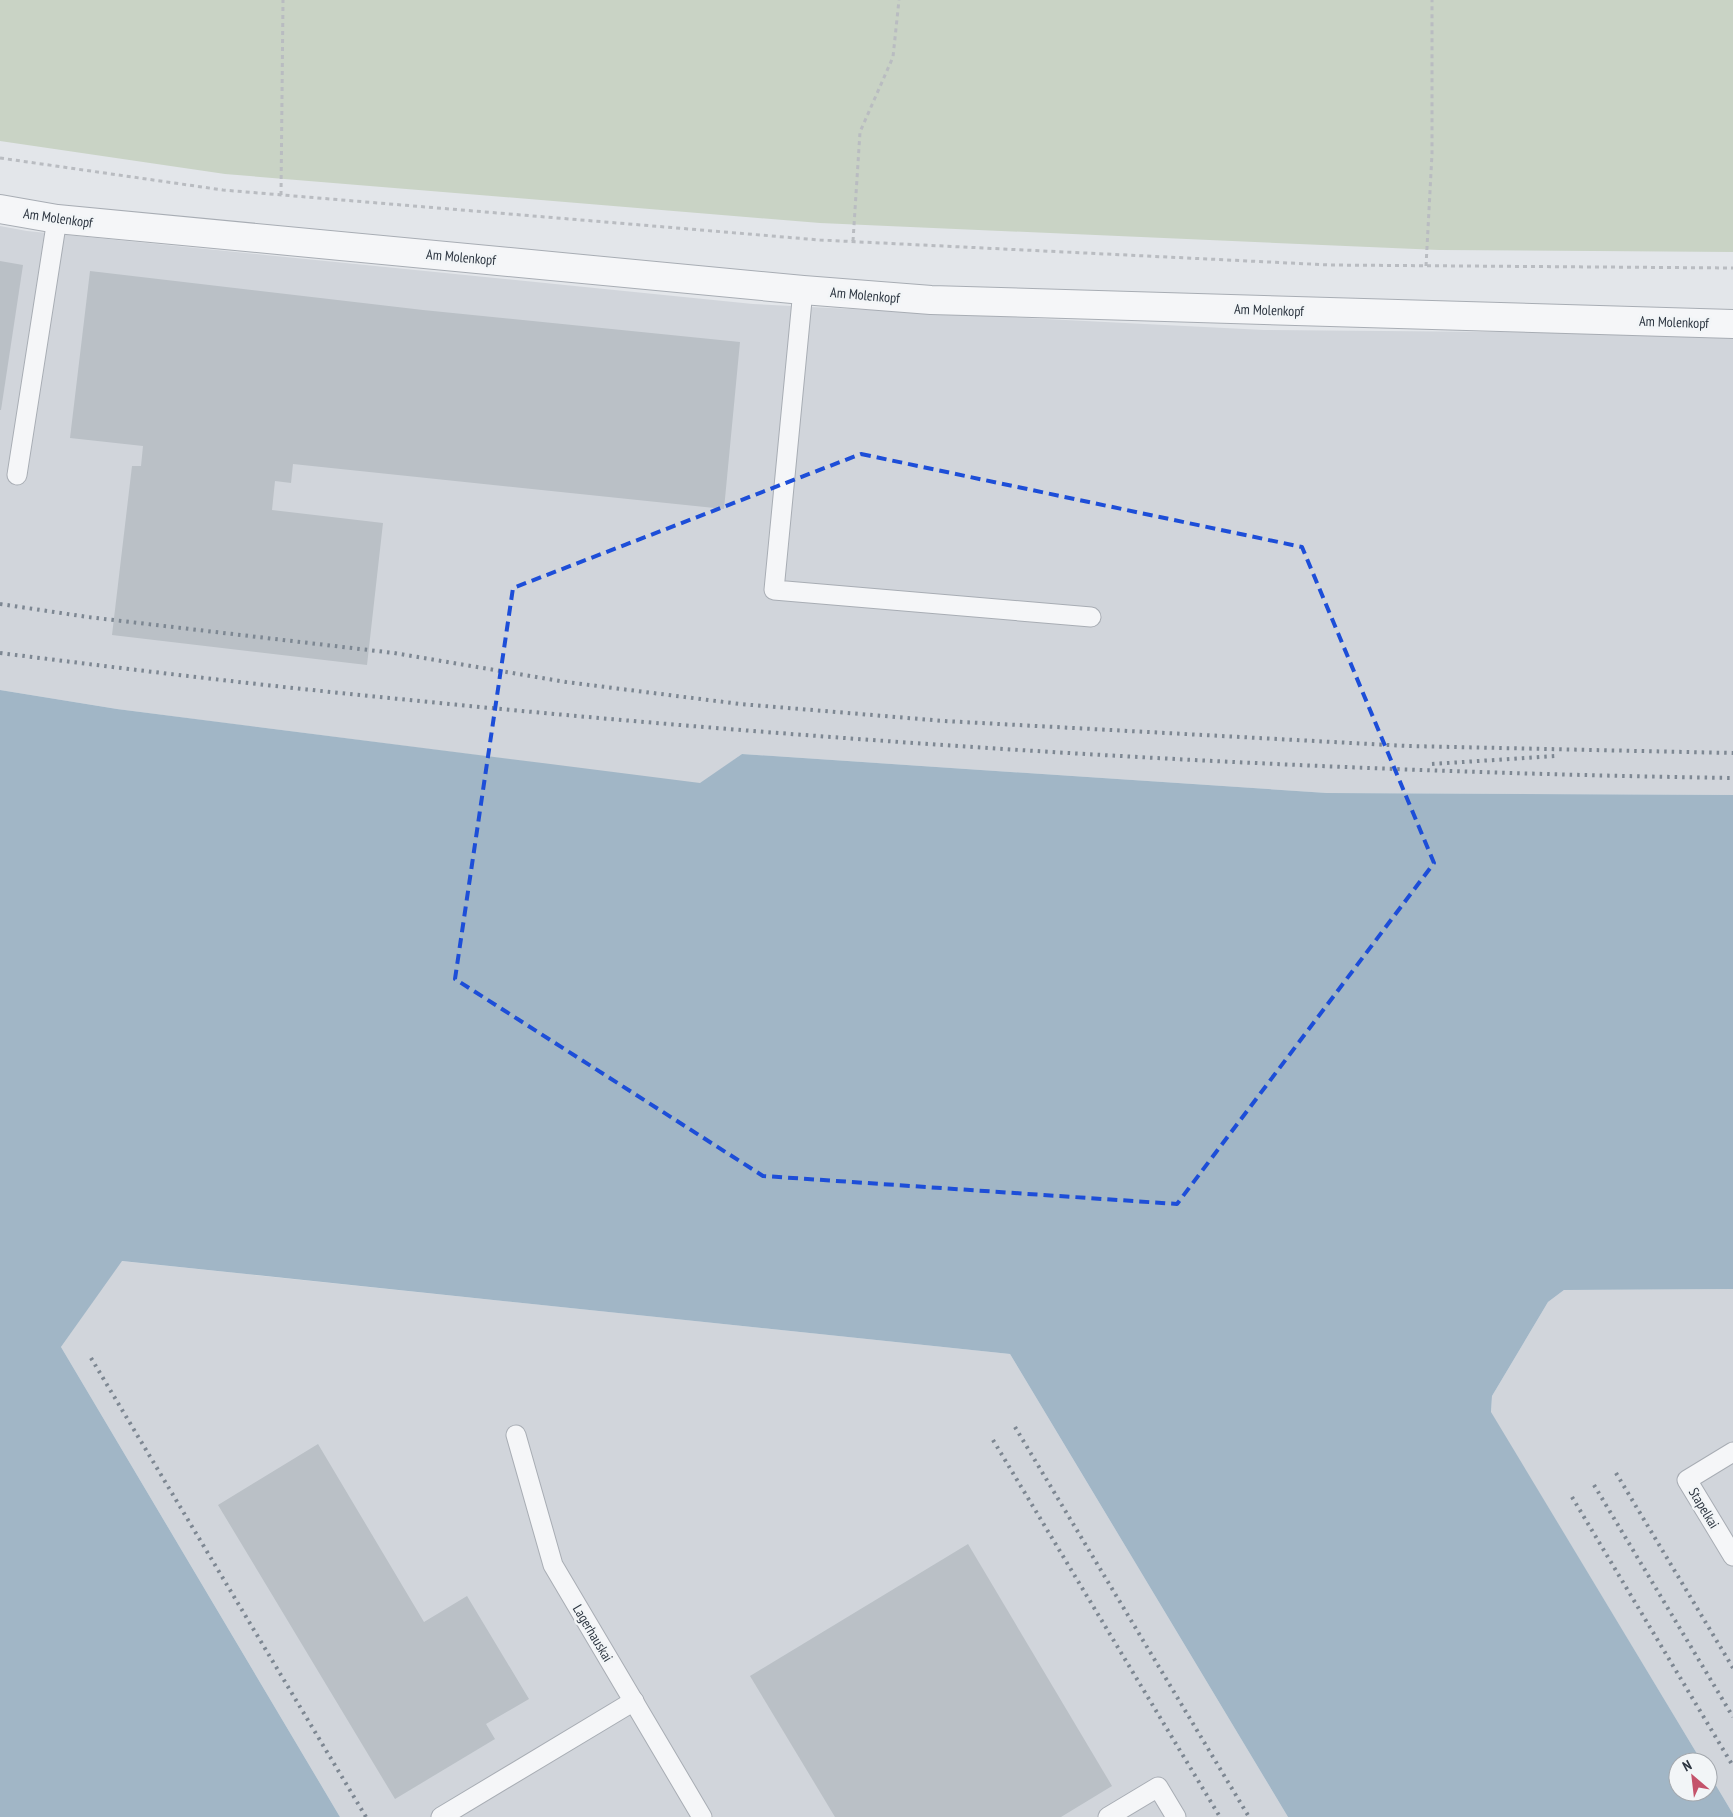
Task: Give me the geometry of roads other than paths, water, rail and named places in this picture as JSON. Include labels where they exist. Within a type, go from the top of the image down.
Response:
[{"type":"street","name":"Am Molenkopf","points":[[0,209],[58,219],[803,290],[931,300],[1733,324]]},
{"type":"lane","points":[[17,475],[58,219]]},
{"type":"lane","points":[[803,290],[774,590],[1091,617]]},
{"type":"lane","name":"Lagerhauskai","points":[[516,1435],[553,1565],[702,1817]]},
{"type":"lane","name":"Stapelkai","points":[[1733,1452],[1687,1480],[1733,1556]]},
{"type":"lane","points":[[442,1817],[634,1701]]},
{"type":"lane","points":[[1108,1817],[1158,1787],[1176,1817]]},
{"type":"water","points":[[0,690],[117,709],[700,783],[742,754],[1327,793],[1733,795],[1733,1289],[1564,1290],[1548,1302],[1492,1396],[1491,1412],[1696,1752],[1668,1752],[1668,1802],[1718,1802],[1718,1789],[1733,1817],[1288,1817],[1010,1354],[122,1261],[61,1347],[340,1817],[0,1817]]},
{"type":"railway","points":[[0,604],[88,617],[394,653],[566,682],[740,704],[944,721],[1407,746],[1733,753]]},
{"type":"railway","points":[[0,653],[273,686],[489,708],[844,738],[1022,750],[1377,768],[1733,778]]},
{"type":"railway","points":[[1432,764],[1556,756]]},
{"type":"railway","points":[[91,1358],[366,1817]]},
{"type":"railway","points":[[1015,1427],[1249,1817]]},
{"type":"railway","points":[[993,1440],[1220,1817]]},
{"type":"railway","points":[[1616,1473],[1733,1668]]},
{"type":"railway","points":[[1594,1485],[1733,1717]]},
{"type":"railway","points":[[1572,1497],[1733,1766]]}]
